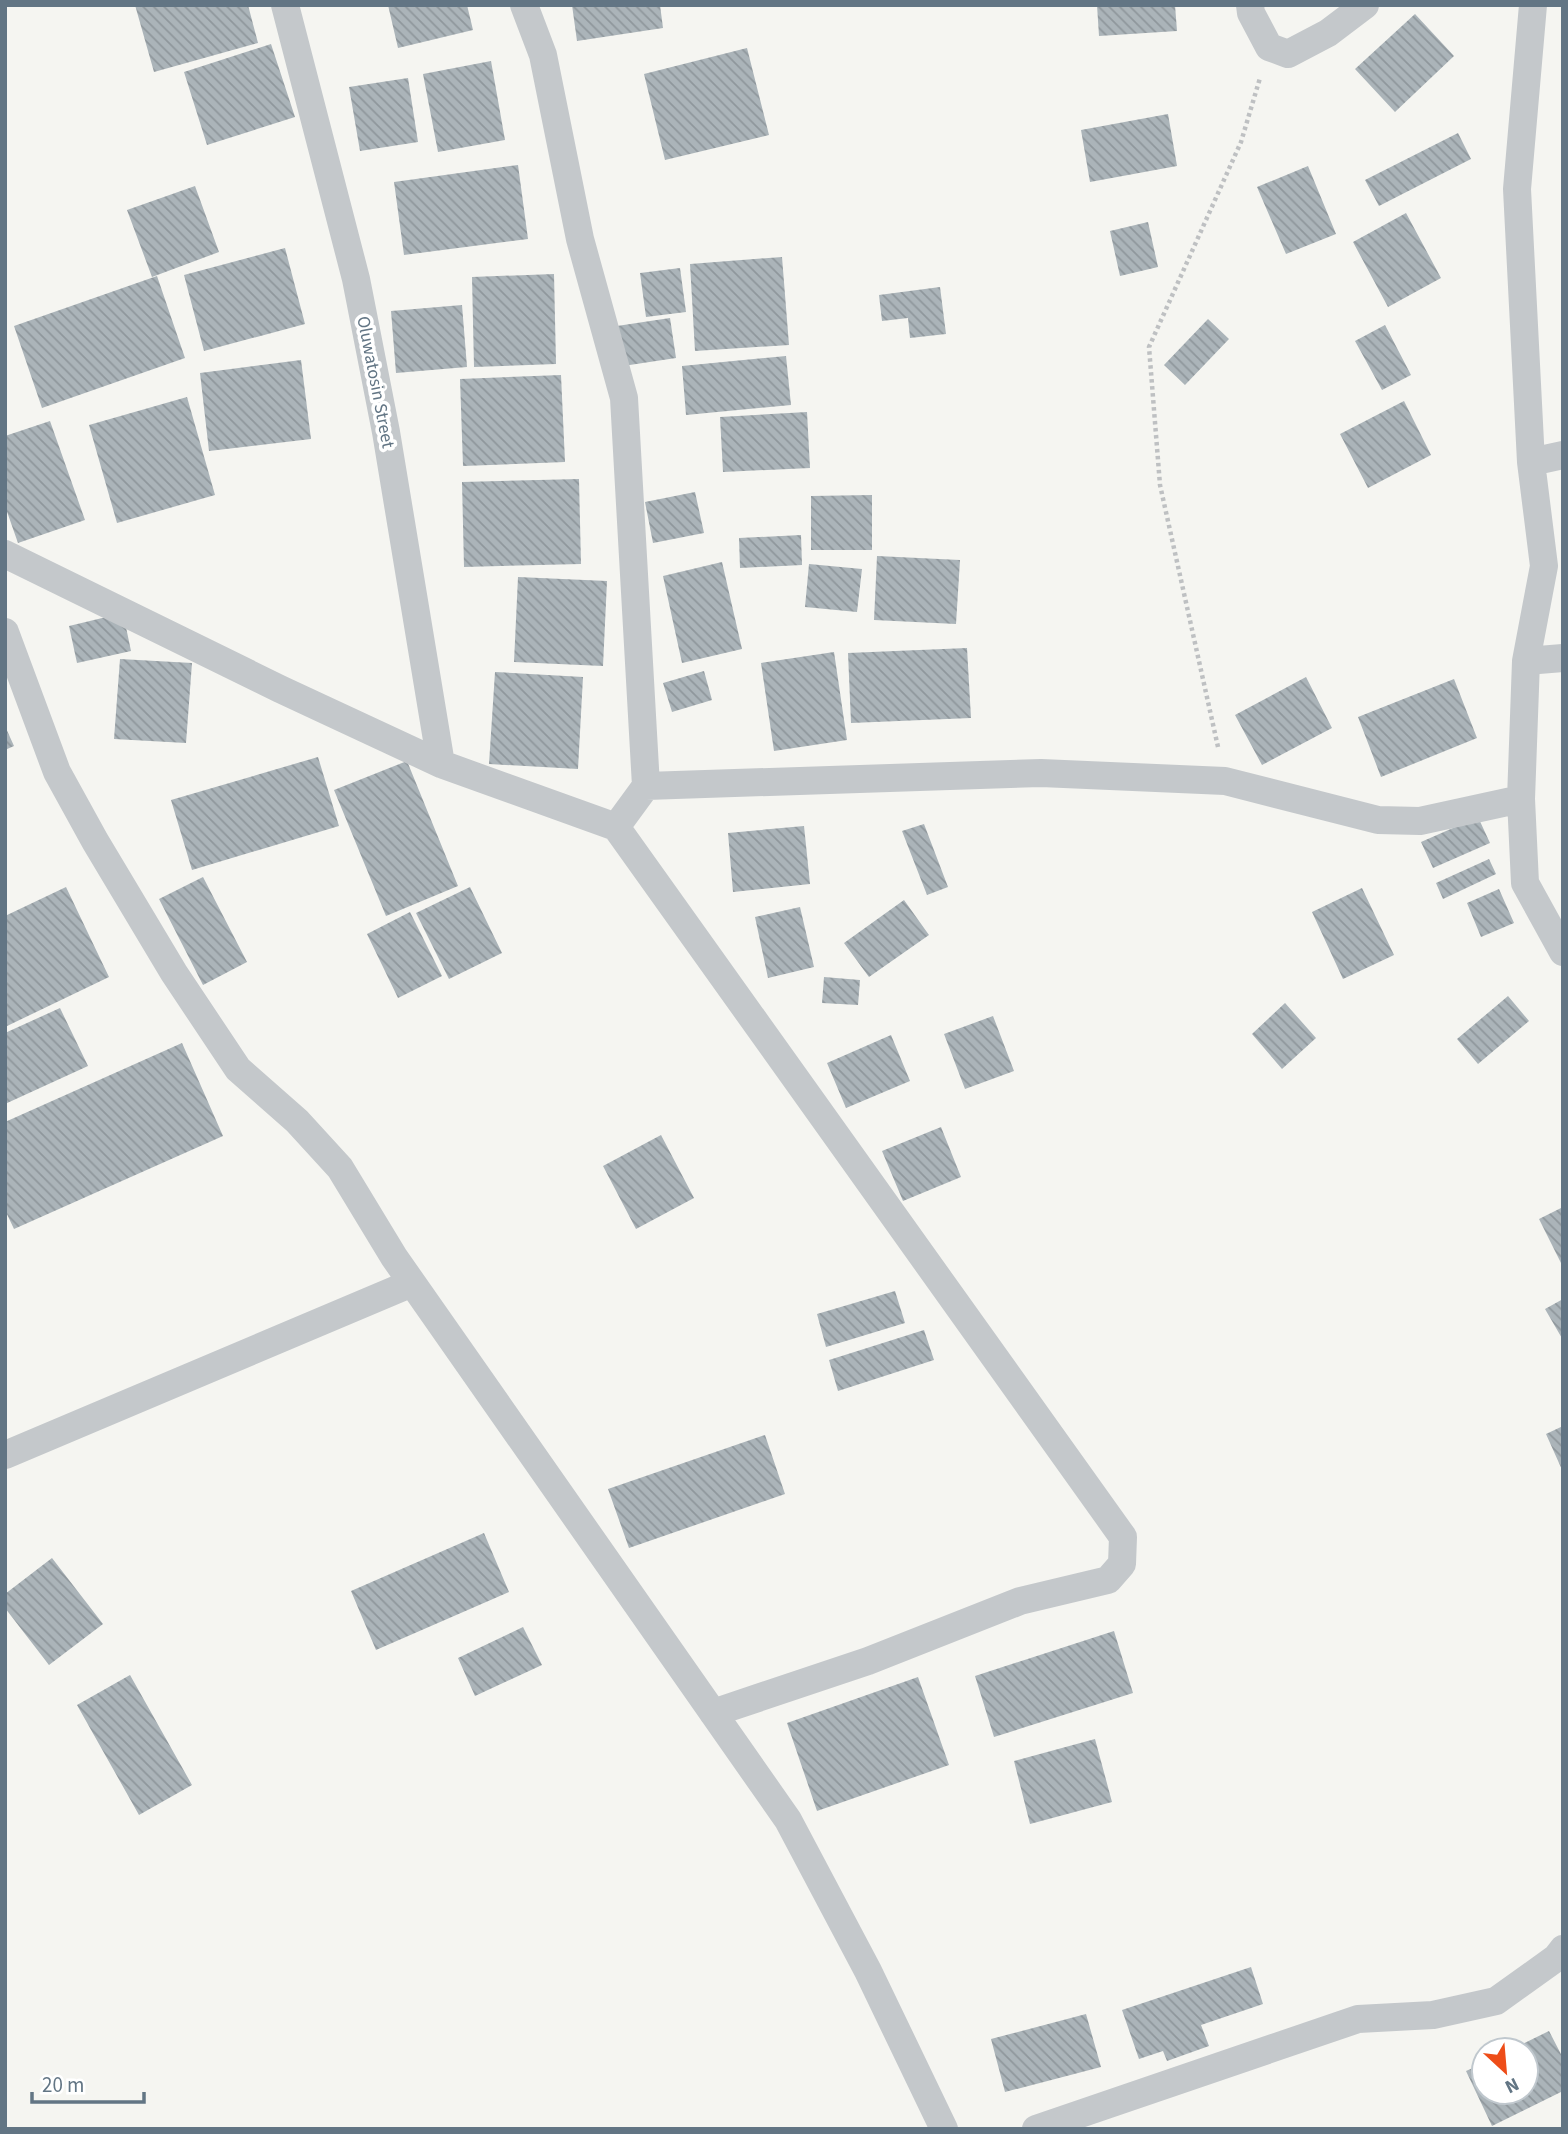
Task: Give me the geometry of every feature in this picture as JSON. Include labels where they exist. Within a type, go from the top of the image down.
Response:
[{"type":"street","name":"Oluwatosin Street","points":[[285,5],[356,279],[386,432],[441,764]]},
{"type":"street","points":[[524,5],[543,55],[580,239],[624,398],[646,786],[616,827]]},
{"type":"street","points":[[1250,5],[1251,13],[1269,47],[1289,54],[1328,33],[1365,5]]},
{"type":"street","points":[[1533,5],[1517,189],[1531,461],[1544,566],[1526,660],[1521,799],[1525,883],[1563,952]]},
{"type":"street","points":[[1531,461],[1563,454]]},
{"type":"street","points":[[5,554],[280,689],[441,764],[616,827],[1123,1537],[1122,1564],[1108,1580],[1020,1601],[868,1661],[713,1713]]},
{"type":"street","points":[[5,632],[57,772],[174,973],[239,1069],[298,1121],[340,1168],[412,1283],[788,1820],[868,1970],[944,2129]]},
{"type":"street","points":[[1526,660],[1563,658]]},
{"type":"street","points":[[646,786],[1041,773],[1225,781],[1378,820],[1420,821],[1521,799]]},
{"type":"street","points":[[5,1455],[412,1283]]},
{"type":"street","points":[[1035,2129],[1358,2019],[1433,2015],[1496,2001],[1556,1958],[1563,1949]]},
{"type":"path","points":[[1225,781],[1160,485],[1149,347],[1241,142],[1269,47]]},
{"type":"building","points":[[135,5],[248,5],[258,43],[154,72]]},
{"type":"building","points":[[388,5],[467,5],[473,30],[398,48]]},
{"type":"building","points":[[572,5],[660,5],[663,28],[577,41]]},
{"type":"building","points":[[1097,5],[1175,5],[1177,31],[1099,36]]},
{"type":"building","points":[[1415,14],[1454,56],[1395,112],[1355,69]]},
{"type":"building","points":[[271,44],[295,117],[207,145],[184,72]]},
{"type":"building","points":[[747,48],[769,135],[665,160],[644,74]]},
{"type":"building","points":[[491,61],[505,140],[438,152],[423,74]]},
{"type":"building","points":[[408,78],[418,142],[360,151],[349,87]]},
{"type":"building","points":[[1168,114],[1177,166],[1090,182],[1081,130]]},
{"type":"building","points":[[1458,133],[1471,159],[1379,206],[1365,180]]},
{"type":"building","points":[[518,165],[528,239],[404,255],[394,182]]},
{"type":"building","points":[[1308,166],[1336,234],[1286,254],[1257,187]]},
{"type":"building","points":[[195,186],[219,252],[152,277],[127,210]]},
{"type":"building","points":[[1406,213],[1441,278],[1388,307],[1353,242]]},
{"type":"building","points":[[1148,222],[1158,267],[1120,276],[1110,231]]},
{"type":"building","points":[[285,248],[305,324],[204,351],[184,275]]},
{"type":"building","points":[[782,257],[789,345],[695,351],[690,264]]},
{"type":"building","points":[[680,268],[686,312],[646,317],[640,273]]},
{"type":"building","points":[[554,274],[556,364],[474,367],[472,277]]},
{"type":"building","points":[[157,276],[185,358],[42,408],[14,326]]},
{"type":"building","points":[[940,287],[946,334],[910,338],[908,318],[882,321],[879,295]]},
{"type":"building","points":[[462,305],[467,367],[396,373],[391,311]]},
{"type":"building","points":[[670,318],[676,358],[623,366],[617,326]]},
{"type":"building","points":[[1208,319],[1229,339],[1185,385],[1164,365]]},
{"type":"building","points":[[1385,325],[1411,375],[1382,390],[1355,341]]},
{"type":"building","points":[[786,356],[791,405],[686,415],[682,366]]},
{"type":"building","points":[[301,360],[311,439],[209,451],[200,373]]},
{"type":"building","points":[[561,375],[565,462],[463,466],[460,379]]},
{"type":"building","points":[[187,397],[215,495],[117,523],[89,425]]},
{"type":"building","points":[[1404,401],[1431,455],[1368,488],[1340,434]]},
{"type":"building","points":[[807,412],[810,468],[723,472],[720,417]]},
{"type":"building","points":[[50,421],[85,520],[18,543],[5,506],[5,436]]},
{"type":"building","points":[[579,479],[581,564],[464,567],[462,482]]},
{"type":"building","points":[[695,492],[704,533],[653,543],[645,502]]},
{"type":"building","points":[[872,495],[872,550],[811,550],[811,496]]},
{"type":"building","points":[[801,535],[802,565],[740,568],[739,538]]},
{"type":"building","points":[[877,556],[960,560],[956,624],[874,620]]},
{"type":"building","points":[[722,562],[742,649],[682,663],[663,576]]},
{"type":"building","points":[[809,564],[862,569],[857,612],[805,607]]},
{"type":"building","points":[[518,577],[607,581],[603,666],[514,662]]},
{"type":"building","points":[[123,613],[131,651],[77,663],[69,626]]},
{"type":"building","points":[[967,648],[971,718],[851,723],[848,653]]},
{"type":"building","points":[[834,652],[847,740],[774,751],[761,663]]},
{"type":"building","points":[[120,659],[192,663],[186,743],[114,739]]},
{"type":"building","points":[[704,671],[712,700],[672,712],[663,683]]},
{"type":"building","points":[[495,672],[583,677],[578,769],[489,764]]},
{"type":"building","points":[[1306,677],[1332,728],[1262,765],[1235,715]]},
{"type":"building","points":[[1454,679],[1477,738],[1381,777],[1358,717]]},
{"type":"building","points":[[5,726],[14,746],[5,750]]},
{"type":"building","points":[[318,757],[339,826],[192,870],[171,800]]},
{"type":"building","points":[[407,761],[458,886],[386,916],[334,790]]},
{"type":"building","points":[[1478,817],[1490,843],[1433,868],[1421,842]]},
{"type":"building","points":[[924,824],[948,887],[927,895],[902,831]]},
{"type":"building","points":[[804,826],[810,884],[733,892],[728,833]]},
{"type":"building","points":[[1489,859],[1496,874],[1443,899],[1436,883]]},
{"type":"building","points":[[203,877],[247,962],[203,985],[159,899]]},
{"type":"building","points":[[66,887],[109,977],[5,1027],[5,916]]},
{"type":"building","points":[[470,887],[502,953],[449,979],[416,913]]},
{"type":"building","points":[[1362,888],[1394,955],[1343,979],[1312,912]]},
{"type":"building","points":[[1499,889],[1514,923],[1481,937],[1467,903]]},
{"type":"building","points":[[904,900],[929,935],[869,977],[844,943]]},
{"type":"building","points":[[800,907],[814,967],[768,978],[755,917]]},
{"type":"building","points":[[410,912],[442,976],[398,998],[367,934]]},
{"type":"building","points":[[824,977],[860,980],[858,1005],[822,1003]]},
{"type":"building","points":[[1508,996],[1529,1021],[1478,1064],[1457,1039]]},
{"type":"building","points":[[1285,1003],[1316,1038],[1282,1069],[1252,1034]]},
{"type":"building","points":[[60,1008],[88,1066],[5,1104],[5,1033]]},
{"type":"building","points":[[993,1016],[1014,1071],[965,1089],[944,1034]]},
{"type":"building","points":[[891,1035],[910,1081],[846,1108],[827,1063]]},
{"type":"building","points":[[182,1043],[223,1136],[14,1229],[5,1210],[5,1122]]},
{"type":"building","points":[[941,1127],[961,1177],[903,1201],[882,1151]]},
{"type":"building","points":[[661,1135],[694,1198],[636,1229],[603,1166]]},
{"type":"building","points":[[1563,1207],[1563,1267],[1539,1219]]},
{"type":"building","points":[[895,1291],[905,1323],[826,1347],[817,1314]]},
{"type":"building","points":[[1563,1299],[1563,1340],[1545,1309]]},
{"type":"building","points":[[924,1330],[934,1360],[838,1391],[829,1360]]},
{"type":"building","points":[[1563,1426],[1563,1472],[1546,1434]]},
{"type":"building","points":[[765,1435],[785,1494],[629,1548],[608,1489]]},
{"type":"building","points":[[484,1533],[509,1592],[376,1650],[351,1591]]},
{"type":"building","points":[[52,1558],[103,1624],[49,1665],[5,1608],[5,1594]]},
{"type":"building","points":[[523,1627],[542,1665],[475,1696],[458,1658]]},
{"type":"building","points":[[1114,1631],[1133,1693],[994,1737],[975,1676]]},
{"type":"building","points":[[130,1675],[192,1785],[139,1815],[77,1705]]},
{"type":"building","points":[[918,1677],[949,1765],[817,1811],[787,1723]]},
{"type":"building","points":[[1095,1739],[1112,1802],[1030,1824],[1014,1761]]},
{"type":"building","points":[[1251,1967],[1263,2004],[1201,2025],[1209,2046],[1167,2061],[1163,2051],[1139,2059],[1122,2010]]},
{"type":"building","points":[[1086,2014],[1101,2067],[1005,2092],[991,2039]]},
{"type":"building","points":[[1549,2031],[1563,2058],[1563,2091],[1540,2102],[1540,2036]]},
{"type":"building","points":[[1483,2106],[1533,2106],[1492,2126]]}]
